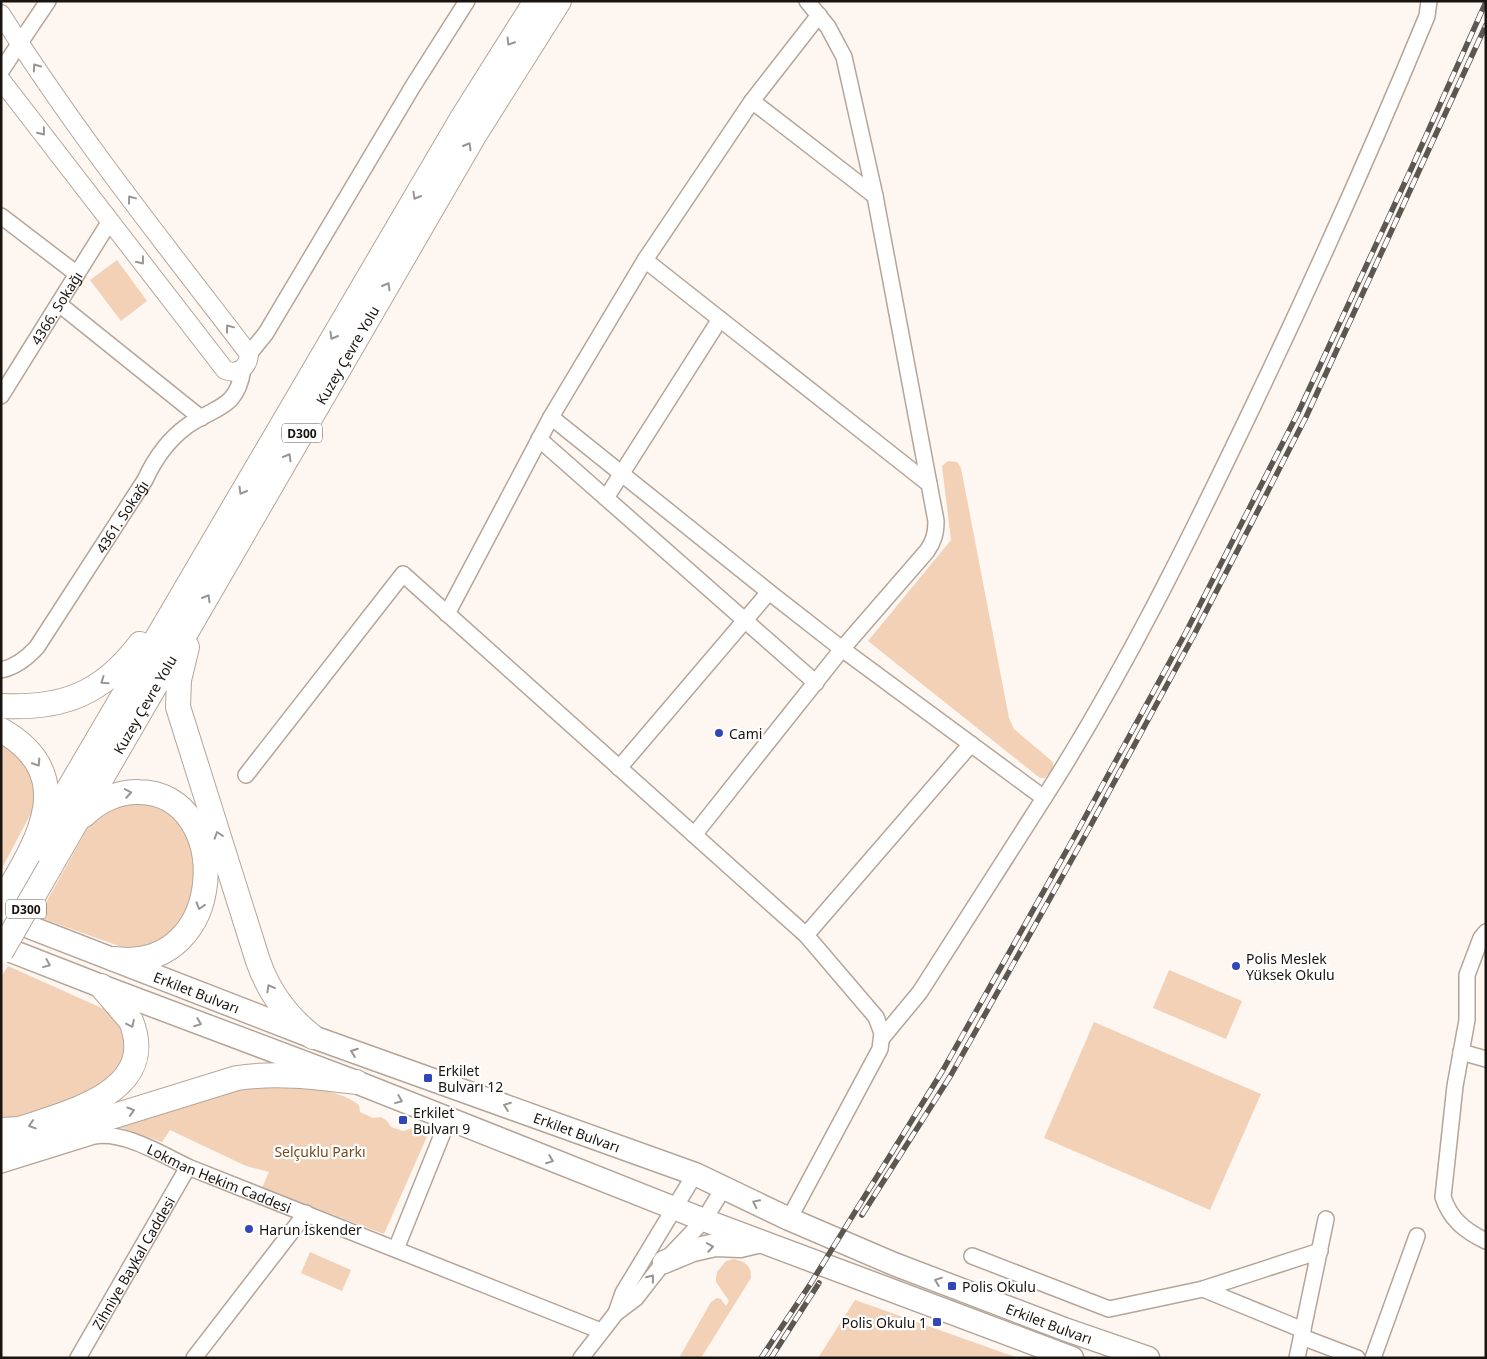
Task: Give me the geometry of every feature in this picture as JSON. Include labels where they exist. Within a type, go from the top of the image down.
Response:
[{"type":"highway","name":"Kuzey Çevre Yolu","points":[[24,865],[460,120],[536,1]]},
{"type":"highway","name":"Kuzey Çevre Yolu","points":[[1,952],[475,134],[559,1]]},
{"type":"highway","points":[[1,706],[34,706],[57,703],[79,695],[106,680],[130,657],[191,578]]},
{"type":"highway","points":[[193,621],[179,680],[178,707],[263,975],[285,1011],[298,1025],[314,1037]]},
{"type":"highway","points":[[1,730],[16,740],[33,756],[42,770],[46,784],[45,812],[24,865]]},
{"type":"highway","points":[[73,828],[87,812],[104,800],[124,793],[144,792],[162,796],[178,807],[194,826],[201,841],[205,861],[205,886],[198,913],[187,933],[174,945],[158,954],[132,961],[114,959]]},
{"type":"highway","name":"D300","points":[[1,904],[24,865]]},
{"type":"highway","points":[[1,1130],[19,1129],[89,1105],[117,1086],[128,1073],[134,1061],[136,1051],[134,1027],[101,986]]},
{"type":"highway","points":[[1,1151],[238,1078],[290,1074],[356,1082]]},
{"type":"main road","name":"Erkilet Bulvarı","points":[[1,916],[314,1037],[695,1174],[789,1219],[894,1264],[1064,1329],[1148,1358]]},
{"type":"main road","name":"Erkilet Bulvarı","points":[[1,946],[101,986],[356,1082],[704,1220],[1072,1358]]},
{"type":"main road","points":[[664,1262],[693,1250],[715,1245],[740,1246],[761,1241]]},
{"type":"street","points":[[1,71],[48,1]]},
{"type":"street","points":[[1,80],[225,370],[234,372],[246,362],[266,333],[413,86],[467,1]]},
{"type":"street","points":[[694,835],[842,649],[932,544],[936,529],[936,520],[875,196],[844,57],[819,15],[807,1]]},
{"type":"street","points":[[882,1038],[920,992],[1098,712],[1122,669],[1222,471],[1352,195],[1427,16],[1429,1]]},
{"type":"street","points":[[1,14],[20,45],[246,362]]},
{"type":"street","points":[[447,614],[551,417],[645,260],[752,101],[819,15]]},
{"type":"street","points":[[752,101],[875,196]]},
{"type":"street","points":[[1,216],[78,274]]},
{"type":"street","name":"4366. Sokağı","points":[[1,396],[110,221]]},
{"type":"street","points":[[645,260],[929,484]]},
{"type":"street","points":[[59,304],[201,418]]},
{"type":"street","points":[[606,498],[720,319]]},
{"type":"street","name":"4361. Sokağı","points":[[1,670],[23,661],[36,647],[145,480],[158,455],[177,434],[230,401],[239,386],[246,362]]},
{"type":"street","points":[[551,417],[842,649],[1044,798]]},
{"type":"street","points":[[539,439],[816,683]]},
{"type":"street","points":[[246,775],[403,574],[806,935],[876,1017],[881,1027],[882,1038],[880,1048],[789,1219]]},
{"type":"street","points":[[619,768],[770,592]]},
{"type":"street","points":[[806,935],[971,744]]},
{"type":"street","points":[[1486,932],[1481,938],[1467,975],[1467,1020],[1449,1131],[1443,1197],[1449,1212],[1460,1226],[1486,1241]]},
{"type":"street","points":[[1461,1052],[1486,1059]]},
{"type":"street","points":[[396,1249],[448,1120]]},
{"type":"street","name":"Lokman Hekim Caddesi","points":[[1,1165],[94,1136],[110,1134],[122,1137],[188,1167],[602,1331]]},
{"type":"street","name":"Zihniye Baykal Caddesi","points":[[80,1357],[188,1167]]},
{"type":"street","points":[[616,1313],[623,1293],[695,1174]]},
{"type":"street","points":[[581,1358],[616,1313],[636,1298],[664,1262],[704,1220],[724,1187]]},
{"type":"street","points":[[194,1358],[306,1213]]},
{"type":"street","points":[[1297,1358],[1326,1219]]},
{"type":"street","points":[[1373,1358],[1416,1236]]},
{"type":"street","points":[[972,1256],[1109,1309],[1203,1289],[1320,1251]]},
{"type":"street","points":[[1203,1289],[1357,1358]]},
{"type":"green space","points":[[117,260],[147,301],[121,321],[90,280]]},
{"type":"green space","points":[[948,461],[957,462],[961,468],[1009,718],[1014,729],[1053,762],[1053,769],[1045,778],[1040,778],[868,641],[951,540],[942,466]]},
{"type":"green space","points":[[1,738],[29,763],[37,802],[1,870]]},
{"type":"green space","points":[[145,799],[185,824],[198,879],[178,934],[133,951],[38,917],[91,822],[103,809]]},
{"type":"green space","points":[[8,966],[115,1014],[130,1046],[106,1088],[1,1124],[1,977]]},
{"type":"green space","points":[[1169,970],[1242,1001],[1226,1039],[1153,1008]]},
{"type":"green space","points":[[1094,1022],[1261,1094],[1210,1210],[1044,1138]]},
{"type":"green space","name":"Selçuklu Parkı","points":[[243,1082],[304,1087],[336,1093],[349,1098],[359,1105],[360,1112],[373,1118],[381,1117],[391,1127],[403,1131],[417,1127],[429,1132],[384,1234],[262,1188],[269,1172],[246,1166],[170,1130],[162,1142],[116,1126]]},
{"type":"green space","points":[[310,1252],[351,1270],[342,1291],[301,1273]]},
{"type":"green space","points":[[734,1259],[742,1261],[749,1267],[751,1278],[701,1358],[679,1358],[711,1302],[717,1298],[721,1299],[726,1306],[729,1301],[716,1282],[716,1278],[717,1272],[726,1261]]},
{"type":"green space","points":[[855,1300],[1018,1358],[818,1358]]},
{"type":"railway","points":[[761,1358],[811,1283],[943,1070],[1077,832],[1186,632],[1298,413],[1486,2]]},
{"type":"railway","points":[[862,1215],[951,1075],[1085,836],[1194,635],[1306,417],[1486,25]]},
{"type":"railway","points":[[771,1358],[819,1283]]},
{"type":"place","name":"Cami","points":[[719,733]]},
{"type":"place","name":"Polis Meslek Yüksek Okulu","points":[[1236,966]]},
{"type":"place","name":"Erkilet Bulvarı 12","points":[[428,1078]]},
{"type":"place","name":"Erkilet Bulvarı 9","points":[[403,1120]]},
{"type":"place","name":"Harun İskender","points":[[249,1229]]},
{"type":"place","name":"Polis Okulu","points":[[952,1286]]},
{"type":"place","name":"Polis Okulu 1","points":[[937,1322]]}]
